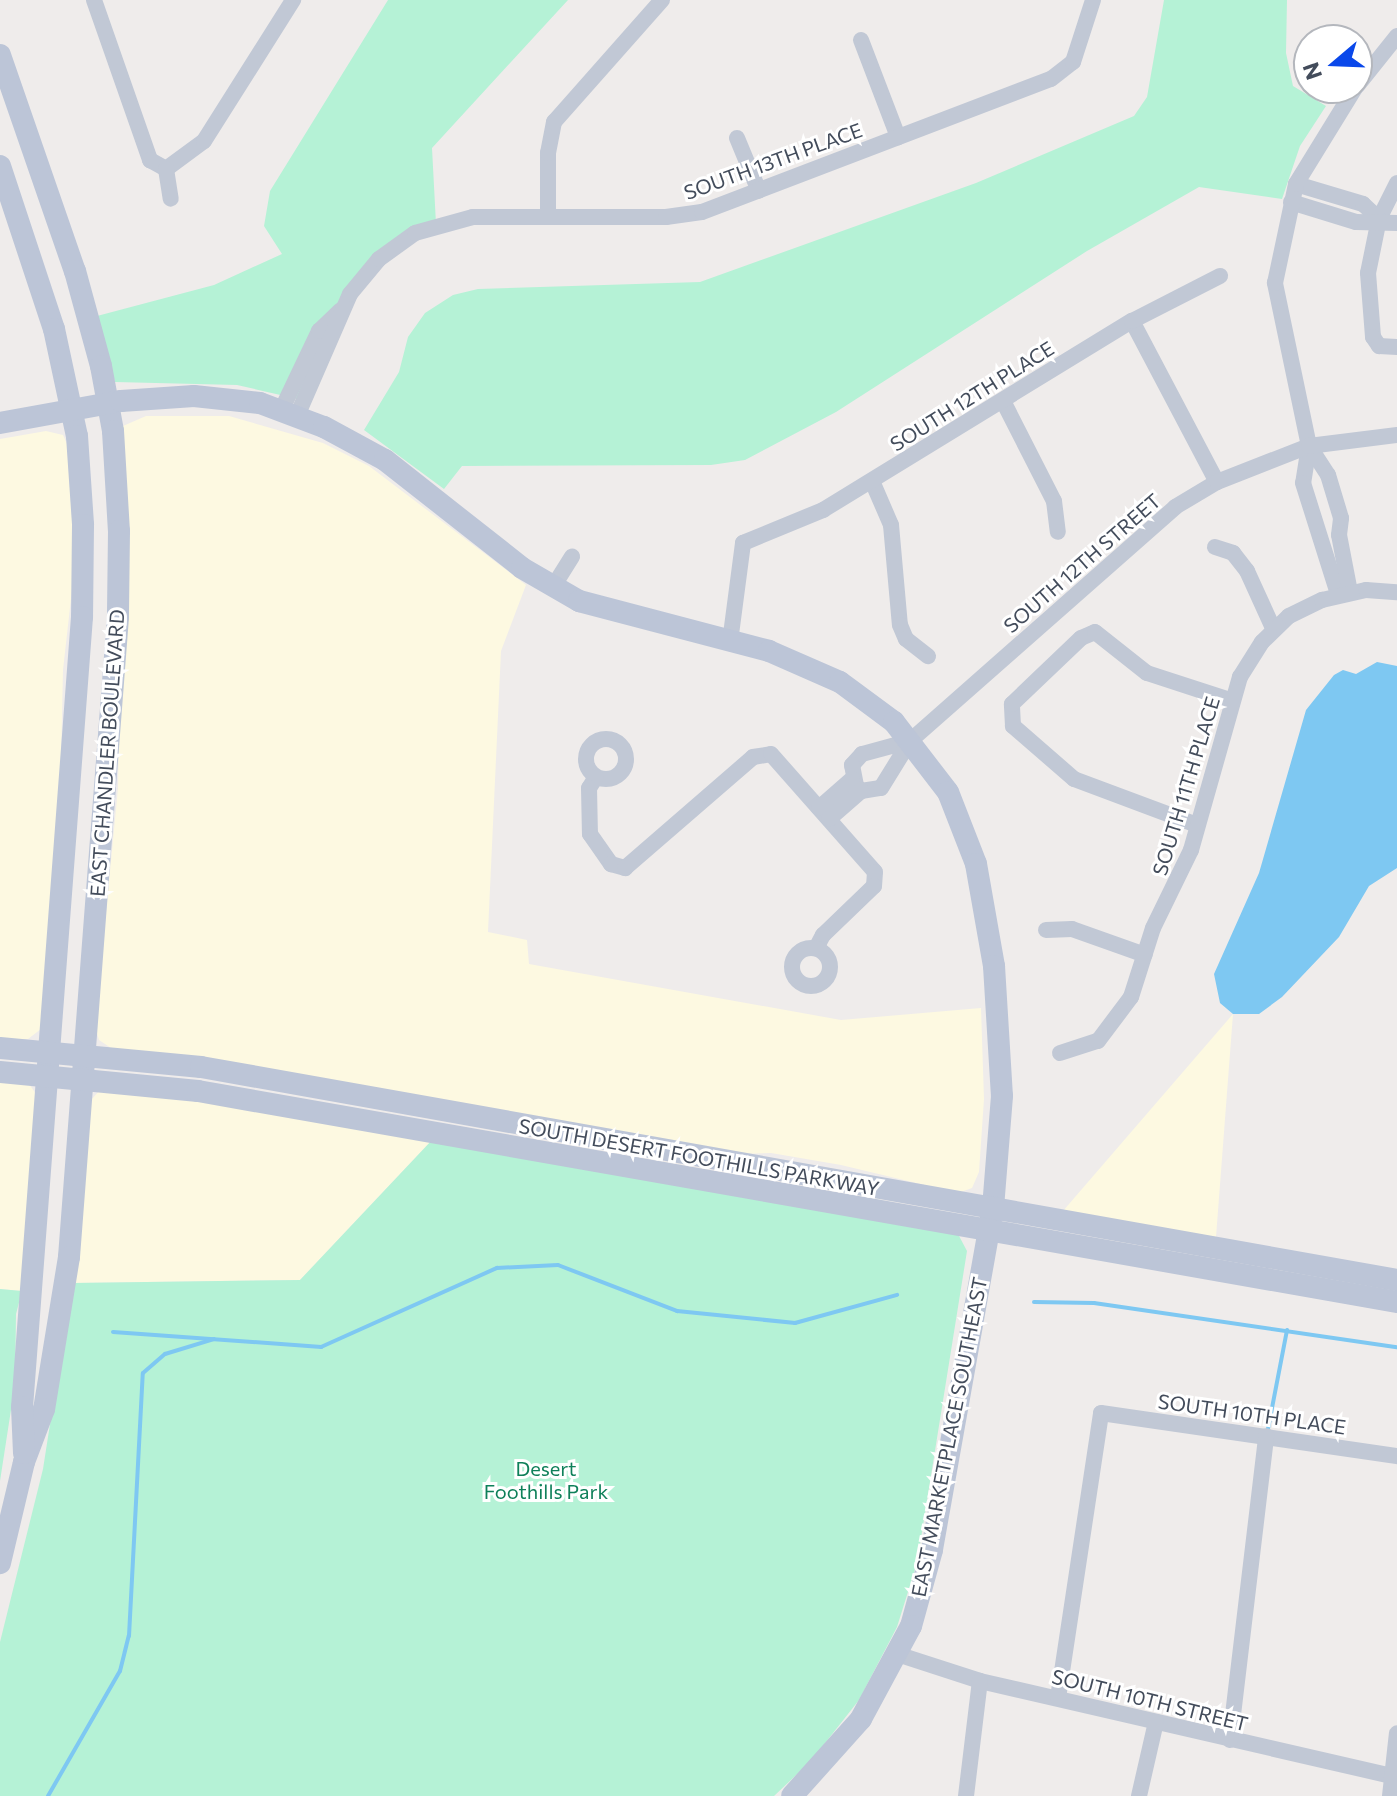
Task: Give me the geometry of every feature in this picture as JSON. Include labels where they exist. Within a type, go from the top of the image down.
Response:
[{"type":"street","points":[[94,0],[150,160],[166,169]]},
{"type":"street","points":[[166,169],[204,141],[293,0]]},
{"type":"street","points":[[548,216],[548,153],[554,122],[662,0]]},
{"type":"street","name":"SOUTH 13TH PLACE","points":[[289,413],[319,331],[342,309],[379,259],[426,228],[473,217],[666,217],[702,212],[1051,79],[1073,62],[1093,0]]},
{"type":"street","points":[[1373,66],[1397,36]]},
{"type":"street","points":[[861,40],[898,137]]},
{"type":"street","name":"EAST CHANDLER BOULEVARD","points":[[0,55],[75,271],[108,403],[117,477],[118,617],[69,1257],[44,1409],[24,1462],[0,1563]]},
{"type":"street","points":[[1344,593],[1335,498],[1321,461],[1309,446],[1280,328],[1275,283],[1296,184],[1345,104]]},
{"type":"street","points":[[737,138],[759,191]]},
{"type":"street","name":"EAST CHANDLER BOULEVARD","points":[[0,166],[54,329],[71,410],[82,509],[82,617],[43,1174],[28,1343],[24,1462]]},
{"type":"street","points":[[166,169],[171,199]]},
{"type":"street","points":[[1397,183],[1379,219],[1368,273],[1373,337],[1379,346],[1397,347]]},
{"type":"street","points":[[1296,184],[1363,204],[1379,219]]},
{"type":"street","points":[[1338,217],[1343,198]]},
{"type":"street","points":[[1291,202],[1356,222],[1379,219],[1397,223]]},
{"type":"street","name":"SOUTH 12TH PLACE","points":[[730,642],[743,543],[823,510],[1132,321],[1220,276]]},
{"type":"street","points":[[1132,321],[1217,482]]},
{"type":"street","points":[[0,423],[108,403],[194,396],[289,413],[385,460],[553,587],[613,612],[807,665],[869,699],[910,741]]},
{"type":"street","points":[[1003,401],[1054,501],[1058,532]]},
{"type":"street","name":"SOUTH 12TH STREET","points":[[824,813],[856,785],[887,782],[910,741],[1139,536],[1217,482],[1309,446],[1397,435]]},
{"type":"street","points":[[1309,446],[1303,466],[1309,505],[1344,593]]},
{"type":"street","points":[[872,481],[891,525],[900,625],[906,639],[928,656]]},
{"type":"street","points":[[1309,505],[1335,498]]},
{"type":"street","points":[[1215,547],[1233,553],[1247,571],[1273,628]]},
{"type":"street","points":[[553,587],[572,556]]},
{"type":"street","name":"SOUTH 11TH PLACE","points":[[1060,1053],[1098,1041],[1131,997],[1197,825],[1240,677],[1273,628],[1305,606],[1344,593],[1397,592]]},
{"type":"street","points":[[1197,825],[1074,779],[1023,738],[1009,716],[1023,693],[1095,632],[1147,673],[1233,701]]},
{"type":"street","name":"SOUTH 12TH STREET","points":[[856,785],[852,765],[862,754],[910,741]]},
{"type":"street","name":"EAST MARKETPLACE SOUTHEAST","points":[[792,1796],[841,1746],[900,1655],[932,1550],[993,1207],[1001,1070],[994,966],[976,864],[948,792],[910,741]]},
{"type":"street","points":[[596,777],[589,788],[590,834],[618,869],[631,866],[753,757],[766,751],[824,813],[876,879],[868,893],[823,935],[816,948]]},
{"type":"street","points":[[1046,930],[1072,929],[1145,955]]},
{"type":"street","name":"SOUTH DESERT FOOTHILLS PARKWAY","points":[[0,1048],[86,1053],[201,1067],[1397,1280]]},
{"type":"street","name":"SOUTH DESERT FOOTHILLS PARKWAY","points":[[0,1072],[85,1077],[333,1113],[1397,1302]]},
{"type":"street","points":[[43,1174],[55,1240],[69,1257]]},
{"type":"street","name":"SOUTH 10TH PLACE","points":[[1058,1698],[1101,1413],[1397,1456]]},
{"type":"street","points":[[1230,1740],[1266,1436]]},
{"type":"street","name":"SOUTH 10TH STREET","points":[[900,1655],[980,1681],[1392,1776]]},
{"type":"street","points":[[966,1796],[980,1681]]},
{"type":"street","points":[[1139,1796],[1156,1722]]},
{"type":"street","points":[[1390,1796],[1397,1733]]},
{"type":"shaded area","points":[[146,416],[229,416],[323,443],[369,466],[526,585],[501,651],[488,932],[527,940],[529,964],[841,1020],[981,1008],[984,1099],[979,1172],[972,1188],[958,1193],[841,1165],[771,1153],[739,1154],[111,1048],[99,1040],[95,1027],[118,788],[123,426]]},
{"type":"shaded area","points":[[46,431],[63,435],[67,444],[75,563],[63,670],[61,761],[41,1029],[28,1039],[0,1039],[0,439]]},
{"type":"shaded area","points":[[1233,1014],[1216,1237],[1063,1211]]},
{"type":"shaded area","points":[[0,1078],[27,1081],[36,1094],[22,1291],[0,1289]]},
{"type":"shaded area","points":[[102,1088],[433,1139],[300,1280],[72,1283],[90,1101]]},
{"type":"green space","points":[[388,0],[568,0],[432,148],[436,224],[379,259],[298,399],[237,385],[115,382],[97,316],[214,285],[282,254],[264,226],[270,191]]},
{"type":"green space","points":[[1164,0],[1287,0],[1286,53],[1293,86],[1293,104],[1326,106],[1300,146],[1282,199],[1199,187],[1087,251],[836,412],[745,460],[711,465],[462,466],[444,489],[364,430],[399,372],[408,337],[425,313],[453,295],[478,289],[700,282],[976,183],[1134,116],[1147,97]]},
{"type":"green space","name":"Desert Foothills Park","points":[[433,1139],[958,1234],[967,1251],[917,1563],[897,1627],[859,1700],[811,1761],[774,1796],[0,1796],[0,1642],[43,1469],[72,1283],[300,1280]]},
{"type":"green space","points":[[0,1289],[22,1291],[16,1314],[15,1384],[0,1481]]},
{"type":"water","points":[[1377,662],[1397,666],[1397,868],[1369,886],[1339,937],[1282,997],[1259,1014],[1233,1014],[1220,1003],[1214,974],[1259,873],[1306,710],[1334,675],[1343,670],[1356,674]]},
{"type":"waterway","points":[[113,1332],[321,1347],[497,1268],[558,1265],[677,1311],[795,1323],[897,1295]]},
{"type":"waterway","points":[[1034,1302],[1094,1303],[1397,1347]]},
{"type":"waterway","points":[[1267,1434],[1287,1330]]},
{"type":"waterway","points":[[48,1796],[120,1671],[129,1636],[143,1373],[165,1354],[214,1339]]}]
